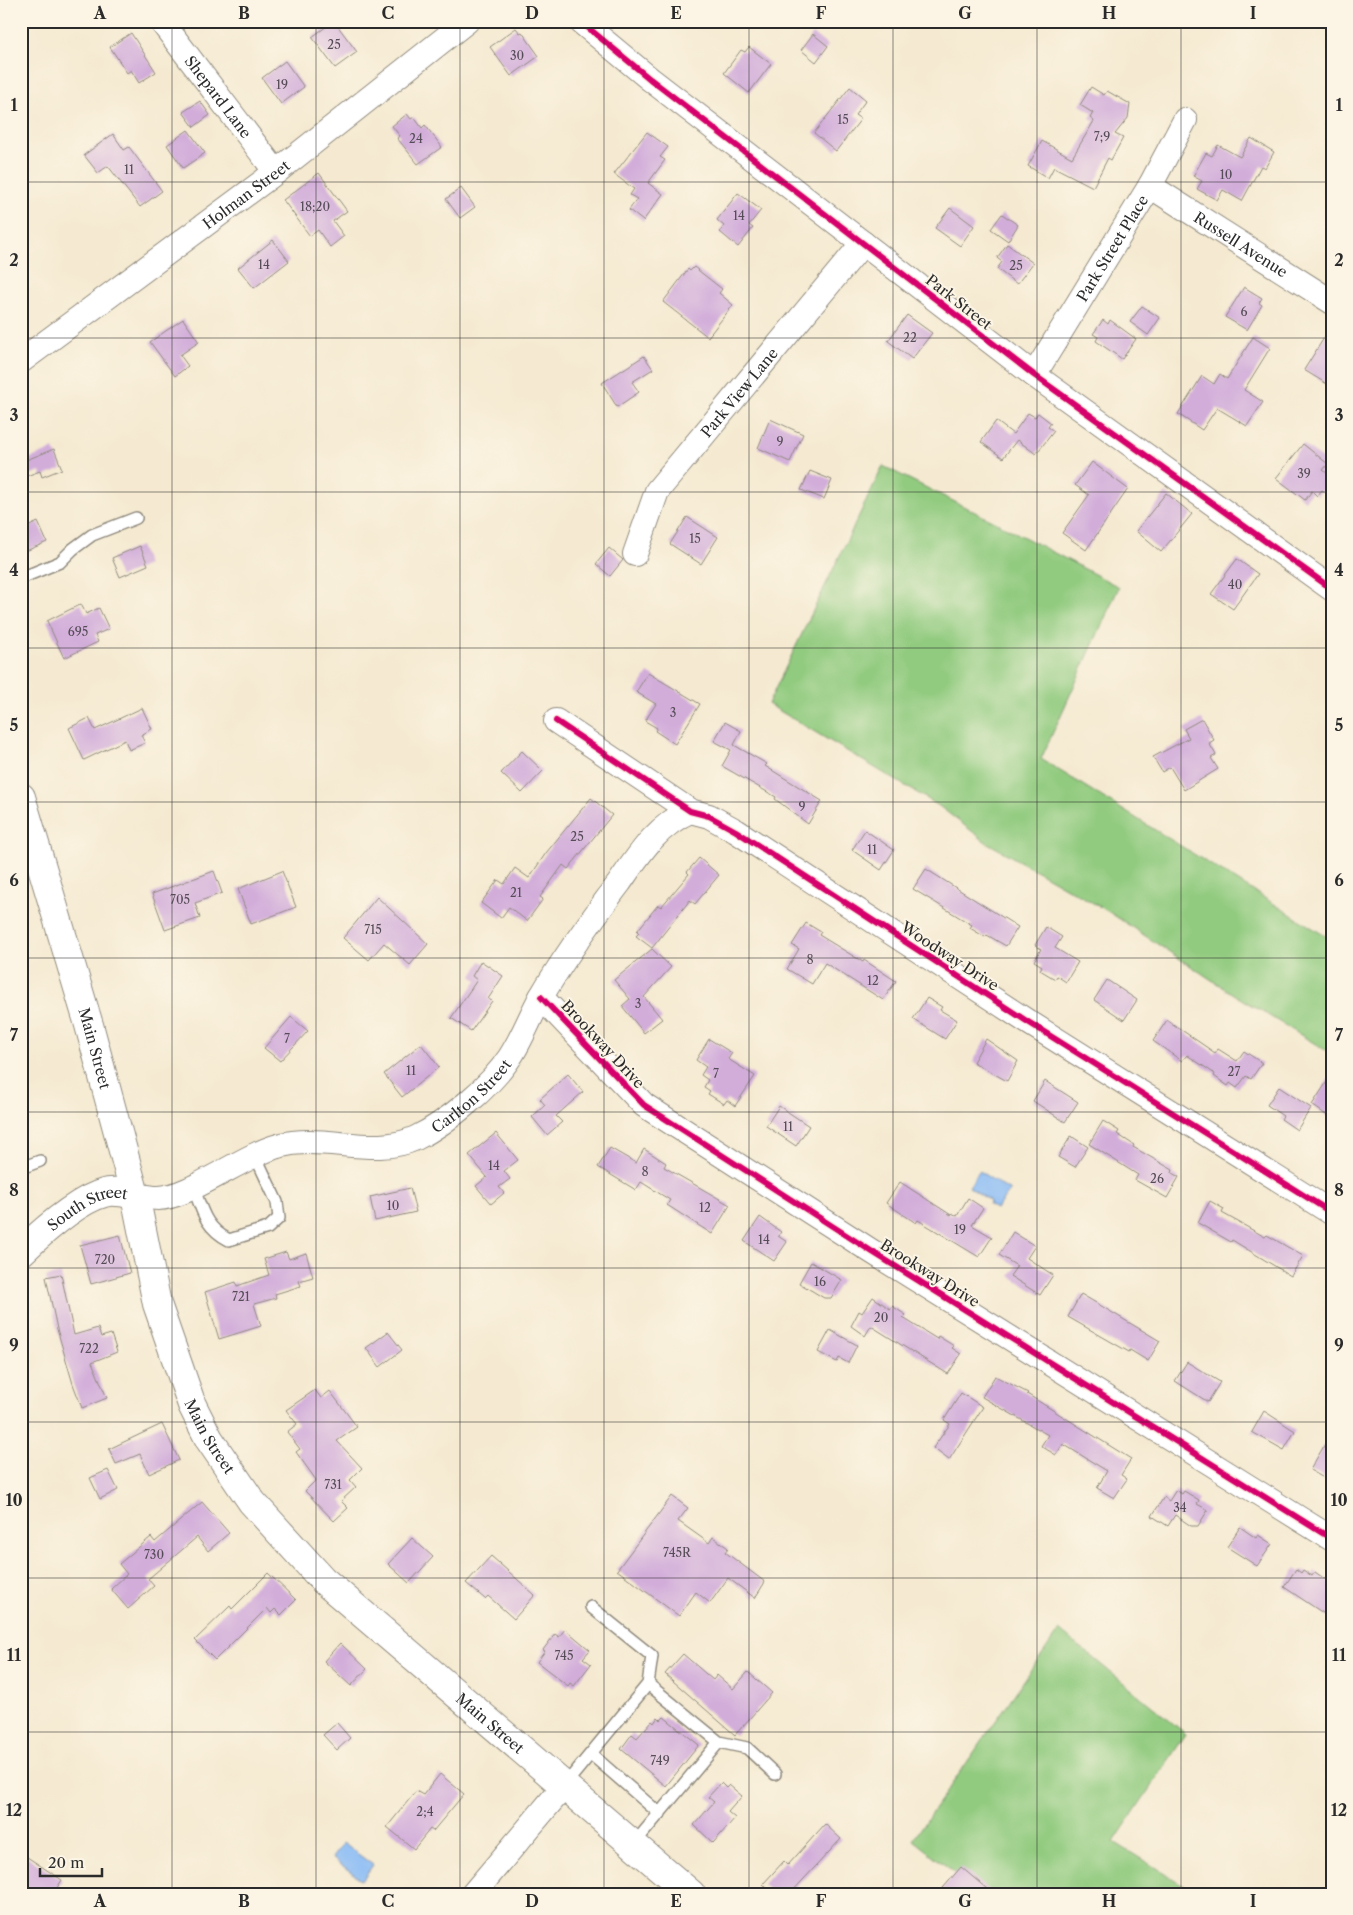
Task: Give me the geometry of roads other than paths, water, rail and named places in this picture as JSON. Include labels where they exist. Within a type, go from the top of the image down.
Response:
[{"type":"main road","name":"Main Street","points":[[21,798],[89,1025],[135,1195],[157,1304],[192,1405],[209,1439],[252,1502],[276,1531],[323,1580],[691,1894]]},
{"type":"main road","name":"South Street","points":[[21,1252],[43,1231],[75,1208],[103,1193],[118,1191],[135,1195]]},
{"type":"street","name":"Shepard Lane","points":[[161,21],[276,172]]},
{"type":"street","name":"Holman Street","points":[[21,361],[276,172],[467,21]]},
{"type":"street","name":"Park Street","points":[[580,21],[650,79],[1034,375],[1332,589]]},
{"type":"street","name":"Park Street Place","points":[[1034,375],[1150,186],[1185,120]]},
{"type":"street","name":"Russell Avenue","points":[[1150,186],[1332,302]]},
{"type":"street","name":"Park View Lane","points":[[635,554],[657,491],[862,243]]},
{"type":"street","name":"Woodway Drive","points":[[556,721],[690,810],[709,816],[736,831],[1025,1020],[1332,1213]]},
{"type":"street","name":"Carlton Street","points":[[135,1195],[159,1198],[178,1193],[255,1155],[278,1146],[304,1141],[384,1146],[405,1142],[418,1137],[464,1106],[494,1079],[510,1057],[541,997],[587,926],[654,835],[675,818],[690,810]]},
{"type":"street","name":"Brookway Drive","points":[[541,997],[644,1105],[871,1251],[1332,1539]]},
{"type":"street","points":[[473,1894],[564,1786]]},
{"type":"lane","points":[[21,578],[60,562],[73,549],[92,535],[136,518]]},
{"type":"lane","points":[[192,1186],[208,1224],[219,1235],[229,1240],[268,1228],[279,1218],[278,1202],[255,1155]]},
{"type":"lane","points":[[21,1168],[40,1161]]},
{"type":"lane","points":[[564,1786],[648,1684],[652,1656],[591,1607]]},
{"type":"lane","points":[[648,1684],[719,1742],[747,1748],[775,1774]]},
{"type":"lane","points":[[633,1845],[719,1742]]},
{"type":"lane","points":[[591,1754],[660,1814]]},
{"type":"water","points":[[979,1171],[1010,1191],[996,1209],[989,1205],[990,1201],[969,1187]]},
{"type":"water","points":[[343,1843],[373,1865],[362,1880],[332,1858]]}]
